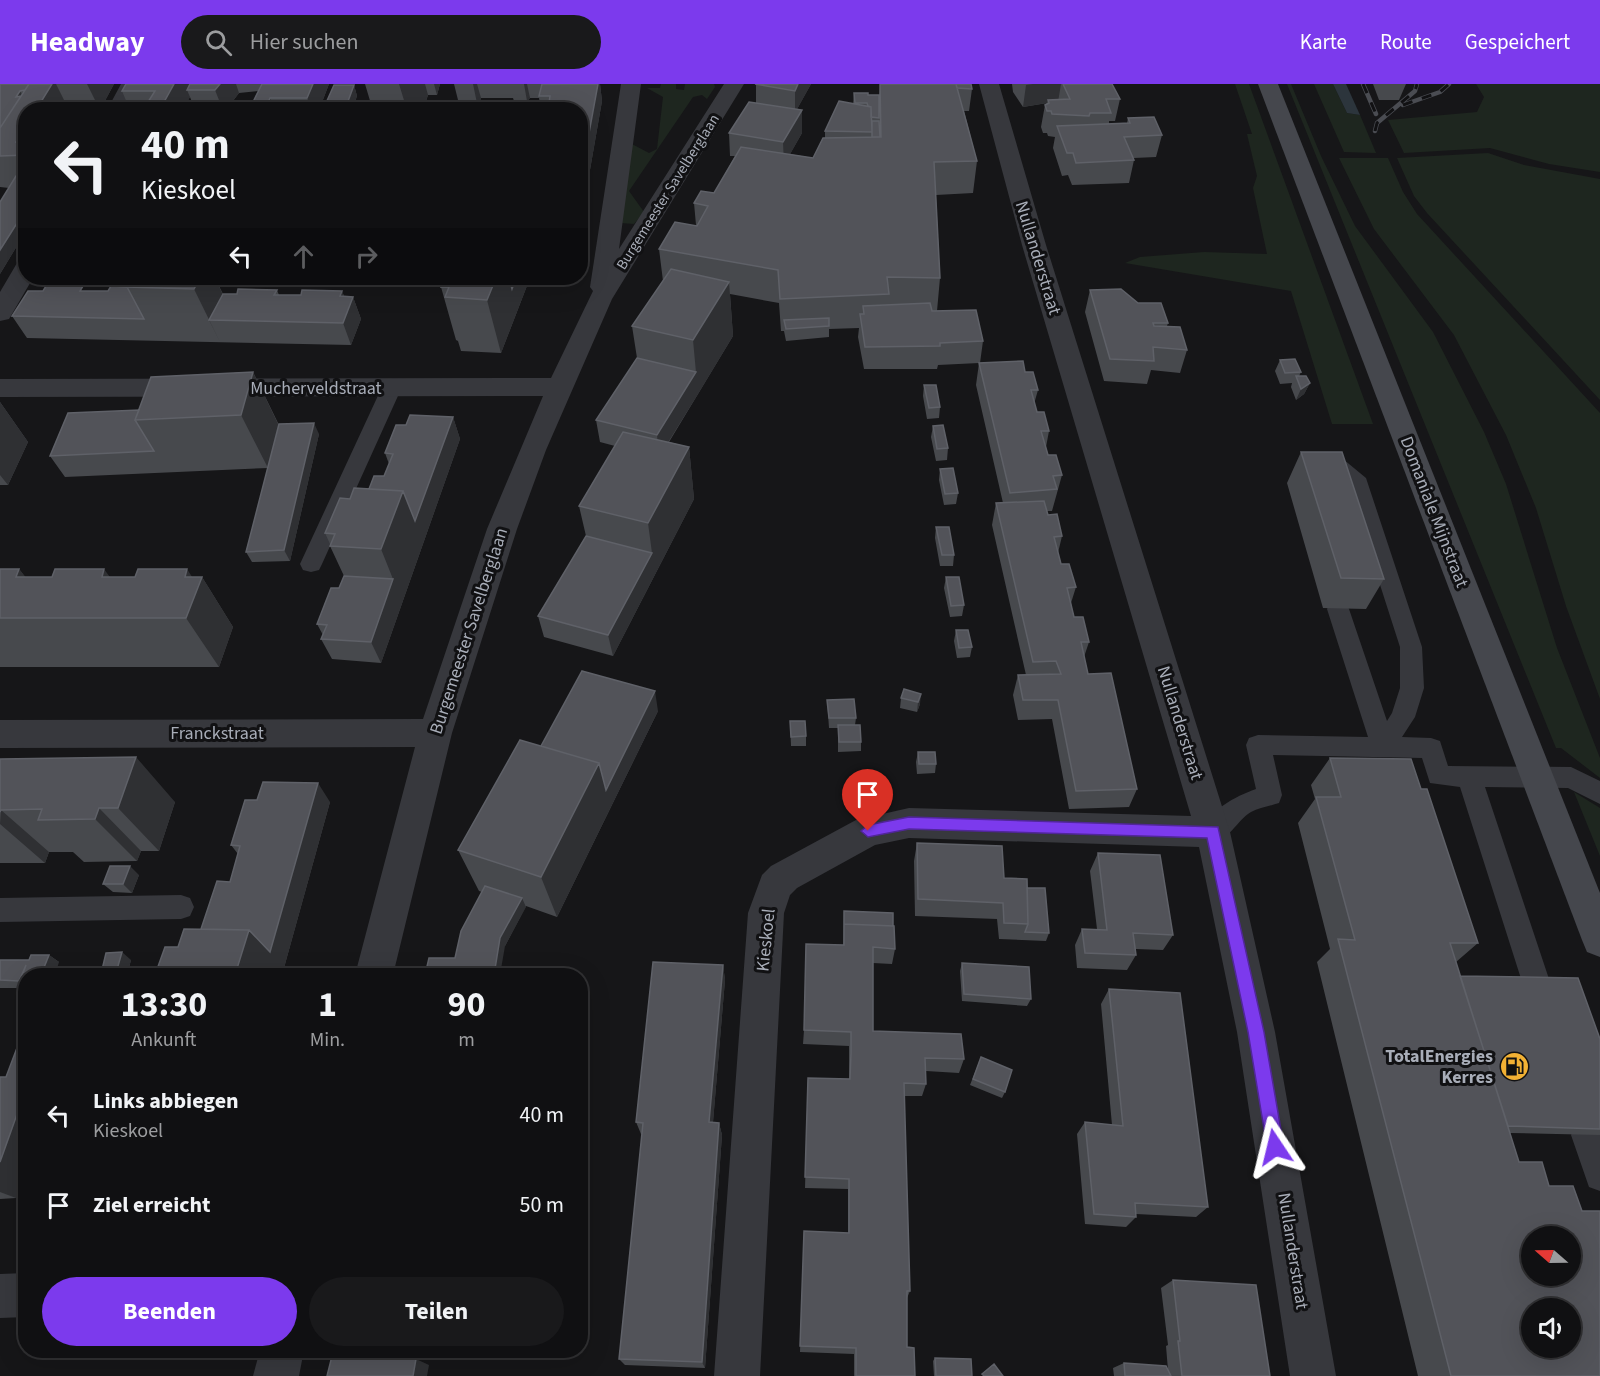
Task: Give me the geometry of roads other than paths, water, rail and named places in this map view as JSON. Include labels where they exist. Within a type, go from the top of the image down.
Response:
[{"type":"main road","name":"Domaniale Mijnstraat","points":[[1268,84],[1600,940]]},
{"type":"street","points":[[121,102],[131,84]]},
{"type":"street","name":"Burgemeester Savelberglaan","points":[[600,299],[631,84]]},
{"type":"street","name":"Burgemeester Savelberglaan","points":[[376,968],[435,733],[502,529],[532,450],[600,299],[735,84]]},
{"type":"street","name":"Nullanderstraat","points":[[989,84],[1034,245],[1213,832],[1256,1032],[1313,1376]]},
{"type":"street","points":[[0,313],[18,282]]},
{"type":"street","name":"Mucherveldstraat","points":[[0,388],[560,387]]},
{"type":"street","name":"Franckstraat","points":[[0,734],[435,733]]},
{"type":"street","name":"Kieskoel","points":[[737,1376],[766,913],[775,886],[784,877],[868,831],[909,823],[1213,832]]},
{"type":"street","points":[[0,1296],[18,1295]]},
{"type":"street","points":[[276,1376],[280,1358]]},
{"type":"lane","points":[[310,564],[392,387]]},
{"type":"lane","points":[[1303,483],[1302,472],[1317,464],[1336,464],[1356,477],[1411,646],[1412,688],[1403,717],[1383,746]]},
{"type":"lane","points":[[1338,609],[1383,746]]},
{"type":"lane","points":[[1213,832],[1241,805],[1270,795],[1258,745],[1431,748],[1439,776],[1571,778],[1600,793]]},
{"type":"lane","points":[[1469,776],[1537,985]]},
{"type":"lane","points":[[0,910],[181,907]]},
{"type":"lane","points":[[1586,1135],[1600,1176]]},
{"type":"railway","points":[[1363,84],[1376,114]]},
{"type":"railway","points":[[1375,131],[1377,123],[1415,91],[1417,84]]},
{"type":"railway","points":[[1403,105],[1440,92],[1449,84]]},
{"type":"place","name":"TotalEnergies Kerres","points":[[1514,1066]]}]
